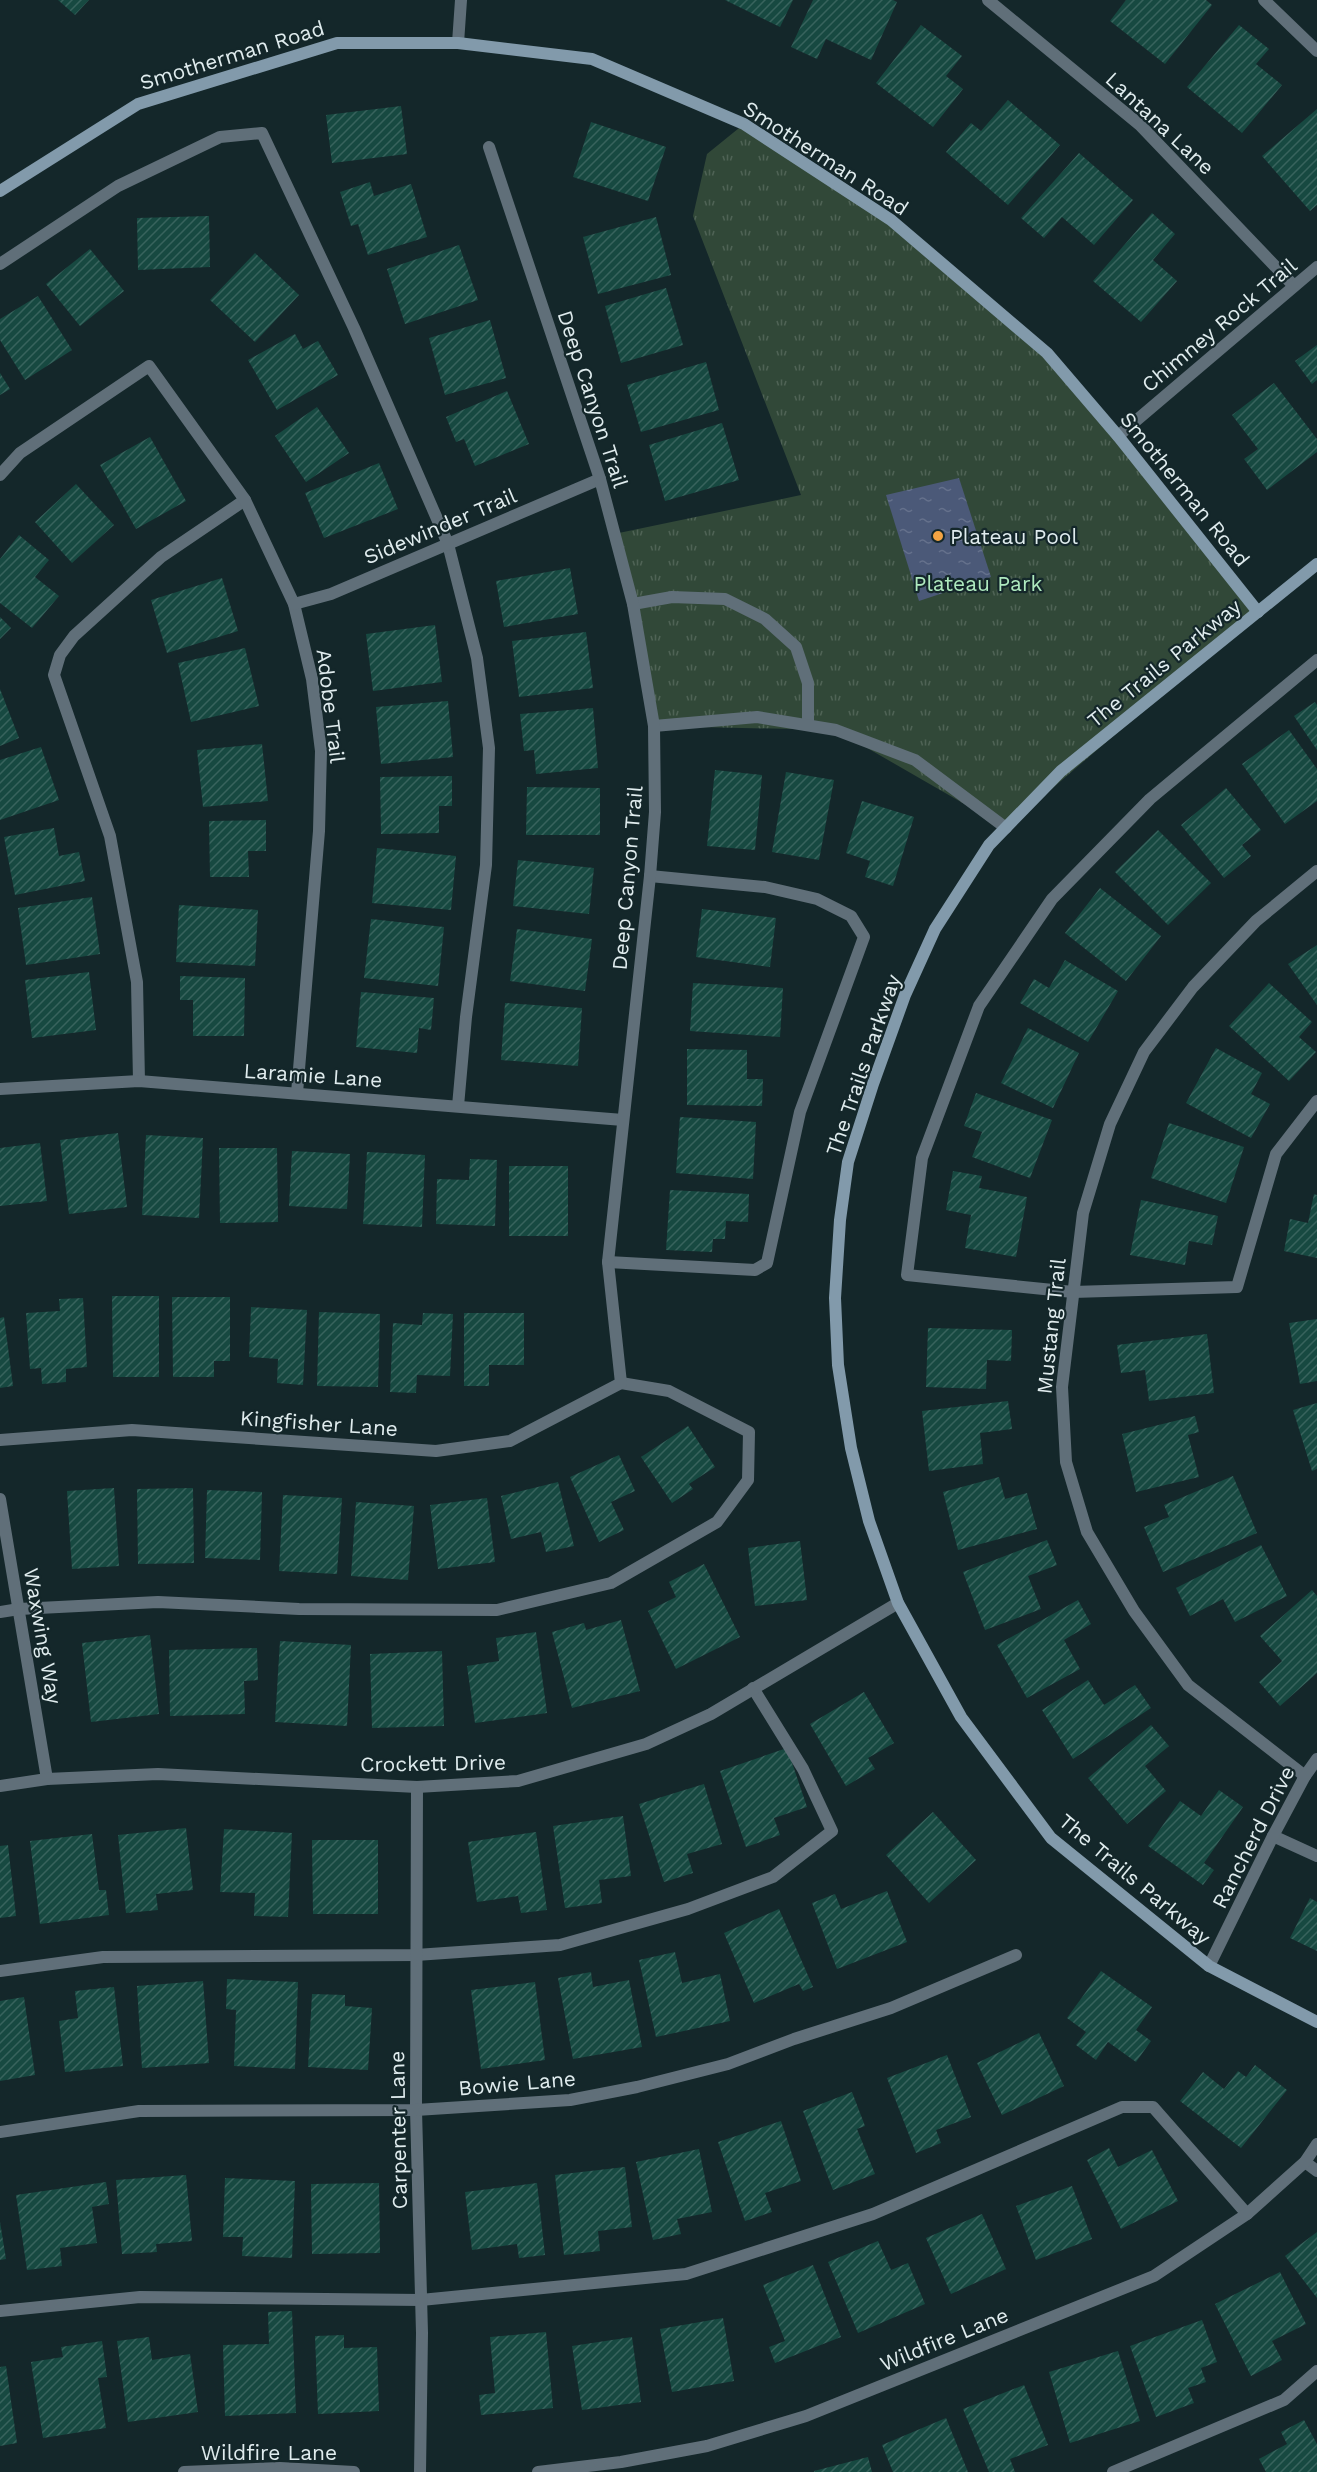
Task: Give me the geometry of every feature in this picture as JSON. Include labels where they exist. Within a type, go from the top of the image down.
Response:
[{"type":"street","points":[[458,43],[461,0]]},
{"type":"street","name":"Lantana Lane","points":[[988,0],[1140,125],[1294,286]]},
{"type":"street","points":[[1264,0],[1317,51]]},
{"type":"street","name":"Smotherman Road","points":[[0,191],[138,104],[337,43],[458,43],[592,59],[744,124],[891,220],[1047,353],[1118,436],[1258,612]]},
{"type":"street","points":[[0,264],[128,181],[220,137],[262,133],[354,328],[448,544],[477,658],[489,748],[486,865],[466,1017],[458,1106]]},
{"type":"street","name":"Deep Canyon Trail","points":[[489,147],[600,479],[633,604],[654,726],[655,812],[650,876],[608,1262],[621,1383]]},
{"type":"street","name":"Chimney Rock Trail","points":[[1118,436],[1317,267]]},
{"type":"street","name":"Adobe Trail","points":[[0,476],[20,453],[148,366],[245,500],[294,604],[312,679],[321,751],[319,831],[297,1093]]},
{"type":"street","name":"Sidewinder Trail","points":[[294,604],[331,594],[600,479]]},
{"type":"street","points":[[140,1081],[137,982],[110,836],[54,675],[60,655],[74,636],[153,565],[245,500]]},
{"type":"street","name":"The Trails Parkway","points":[[1317,564],[1061,771],[990,845],[935,929],[905,995],[889,1039],[848,1162],[840,1220],[835,1298],[838,1365],[851,1448],[869,1521],[898,1603],[961,1717],[1051,1838],[1209,1966],[1317,2022]]},
{"type":"street","points":[[633,604],[672,597],[725,599],[765,619],[796,647],[808,682],[808,725]]},
{"type":"street","points":[[1317,660],[1150,799],[1052,898],[978,1006],[922,1158],[907,1275],[1073,1292],[1237,1287],[1276,1154],[1317,1101]]},
{"type":"street","points":[[654,726],[757,717],[836,729],[915,760],[1006,828]]},
{"type":"street","name":"Mustang Trail","points":[[1305,1776],[1188,1685],[1134,1611],[1087,1532],[1066,1462],[1062,1388],[1083,1213],[1110,1124],[1144,1052],[1193,987],[1248,929],[1317,871]]},
{"type":"street","points":[[608,1262],[755,1270],[767,1263],[800,1112],[829,1027],[864,937],[851,916],[817,899],[765,887],[650,876]]},
{"type":"street","name":"Laramie Lane","points":[[0,1089],[140,1081],[623,1120]]},
{"type":"street","points":[[0,1612],[158,1602],[299,1609],[496,1610],[611,1583],[717,1522],[748,1480],[749,1432],[669,1391],[621,1383]]},
{"type":"street","name":"Kingfisher Lane","points":[[0,1440],[132,1430],[436,1451],[510,1441],[621,1383]]},
{"type":"street","name":"Waxwing Way","points":[[0,1499],[47,1779]]},
{"type":"street","name":"Crockett Drive","points":[[0,1786],[47,1779],[158,1774],[417,1787],[518,1781],[645,1744],[711,1714],[898,1603]]},
{"type":"street","points":[[0,1971],[103,1957],[416,1955],[560,1945],[688,1909],[773,1876],[832,1831],[803,1769],[753,1688]]},
{"type":"street","name":"Rancherd Drive","points":[[1209,1966],[1273,1836],[1305,1776],[1317,1759]]},
{"type":"street","name":"Carpenter Lane","points":[[417,1787],[416,2110],[421,2300],[420,2472]]},
{"type":"street","points":[[1273,1836],[1317,1856]]},
{"type":"street","name":"Bowie Lane","points":[[0,2132],[139,2111],[416,2110],[570,2100],[637,2087],[728,2064],[794,2039],[891,2008],[1016,1955]]},
{"type":"street","points":[[0,2311],[140,2297],[421,2300],[686,2274],[873,2214],[1122,2107],[1153,2107],[1247,2214]]},
{"type":"street","name":"Wildfire Lane","points":[[538,2472],[621,2462],[707,2446],[806,2416],[1154,2276],[1247,2214],[1305,2162],[1317,2144]]},
{"type":"street","points":[[1305,2162],[1317,2171]]},
{"type":"street","points":[[1113,2472],[1284,2400],[1317,2371]]},
{"type":"street","name":"Wildfire Lane","points":[[184,2472],[280,2468],[354,2472]]},
{"type":"green space","name":"Plateau Park","points":[[744,124],[891,220],[1047,353],[1258,612],[1006,828],[836,730],[654,726],[614,534],[801,495],[693,216],[707,154]]},
{"type":"water","name":"Plateau Pool","points":[[959,478],[991,577],[919,601],[886,495]]},
{"type":"building","points":[[58,0],[89,0],[75,15]]},
{"type":"building","points":[[725,0],[793,0],[780,27]]},
{"type":"building","points":[[813,0],[893,0],[897,2],[871,60],[826,39],[817,59],[791,47]]},
{"type":"building","points":[[1126,0],[1206,0],[1212,5],[1165,64],[1110,21]]},
{"type":"building","points":[[921,25],[962,56],[946,76],[963,89],[933,127],[876,83]]},
{"type":"building","points":[[1239,25],[1269,49],[1256,64],[1282,85],[1242,133],[1187,87]]},
{"type":"building","points":[[1008,100],[1060,145],[1008,205],[946,152],[971,123],[981,131]]},
{"type":"building","points":[[401,106],[407,154],[332,163],[326,115]]},
{"type":"building","points":[[1317,109],[1317,205],[1310,211],[1262,156]]},
{"type":"building","points":[[591,122],[666,147],[648,201],[573,177]]},
{"type":"building","points":[[1079,153],[1133,200],[1094,245],[1062,217],[1044,238],[1021,218]]},
{"type":"building","points":[[370,182],[374,196],[411,184],[427,237],[368,255],[358,224],[351,226],[340,192]]},
{"type":"building","points":[[1152,213],[1175,234],[1153,260],[1177,281],[1141,322],[1093,281]]},
{"type":"building","points":[[209,216],[210,267],[138,270],[137,218]]},
{"type":"building","points":[[656,217],[671,275],[598,294],[583,237]]},
{"type":"building","points":[[459,245],[478,300],[405,324],[387,269]]},
{"type":"building","points":[[90,249],[124,291],[80,326],[46,284]]},
{"type":"building","points":[[255,253],[299,295],[255,342],[210,300]]},
{"type":"building","points":[[666,288],[683,345],[621,363],[605,306]]},
{"type":"building","points":[[38,296],[72,350],[25,380],[0,340],[0,319]]},
{"type":"building","points":[[490,320],[506,378],[445,395],[429,338]]},
{"type":"building","points":[[295,334],[303,349],[318,341],[338,375],[277,410],[248,360]]},
{"type":"building","points":[[1317,345],[1317,380],[1312,384],[1295,361]]},
{"type":"building","points":[[706,362],[719,410],[641,432],[627,385]]},
{"type":"building","points":[[0,373],[10,389],[0,395]]},
{"type":"building","points":[[1274,383],[1317,439],[1317,452],[1267,490],[1244,459],[1258,449],[1232,415]]},
{"type":"building","points":[[507,391],[529,444],[475,466],[464,439],[456,442],[446,417]]},
{"type":"building","points":[[317,407],[349,453],[306,482],[275,436]]},
{"type":"building","points":[[722,423],[739,480],[665,501],[649,445]]},
{"type":"building","points":[[150,437],[186,501],[136,529],[100,465]]},
{"type":"building","points":[[379,463],[398,509],[324,538],[305,493]]},
{"type":"building","points":[[76,484],[114,525],[72,563],[35,522]]},
{"type":"building","points":[[19,535],[49,560],[35,577],[59,596],[32,628],[0,603],[0,559]]},
{"type":"building","points":[[570,568],[578,614],[504,627],[496,581]]},
{"type":"building","points":[[222,578],[238,631],[167,653],[151,600]]},
{"type":"building","points":[[0,617],[11,628],[0,639]]},
{"type":"building","points":[[435,625],[442,682],[373,691],[366,634]]},
{"type":"building","points":[[586,632],[593,688],[519,697],[512,641]]},
{"type":"building","points":[[245,648],[259,706],[191,722],[178,663]]},
{"type":"building","points":[[0,689],[19,738],[0,746]]},
{"type":"building","points":[[448,701],[453,757],[381,764],[376,707]]},
{"type":"building","points":[[1315,702],[1317,705],[1317,750],[1294,716]]},
{"type":"building","points":[[593,708],[598,768],[536,774],[534,750],[524,751],[520,714]]},
{"type":"building","points":[[1289,730],[1317,769],[1317,801],[1285,824],[1242,764]]},
{"type":"building","points":[[262,744],[268,801],[203,807],[197,750]]},
{"type":"building","points":[[41,747],[59,800],[0,820],[0,760]]},
{"type":"building","points":[[715,770],[762,775],[755,850],[707,846]]},
{"type":"building","points":[[786,772],[834,780],[819,860],[772,852]]},
{"type":"building","points":[[452,776],[452,806],[439,806],[439,833],[381,834],[380,777]]},
{"type":"building","points":[[527,787],[600,788],[600,835],[526,835]]},
{"type":"building","points":[[1226,788],[1261,830],[1242,845],[1251,856],[1224,878],[1181,825]]},
{"type":"building","points":[[862,801],[914,817],[893,886],[865,877],[870,861],[846,853]]},
{"type":"building","points":[[266,820],[266,851],[248,851],[249,877],[210,877],[209,821]]},
{"type":"building","points":[[54,828],[59,856],[79,852],[85,881],[15,895],[4,837]]},
{"type":"building","points":[[1158,830],[1211,883],[1168,925],[1115,872]]},
{"type":"building","points":[[377,848],[456,856],[451,910],[372,903]]},
{"type":"building","points":[[518,860],[594,868],[589,914],[513,906]]},
{"type":"building","points":[[1100,888],[1161,936],[1126,981],[1065,933]]},
{"type":"building","points":[[92,897],[100,954],[26,965],[18,908]]},
{"type":"building","points":[[179,905],[258,910],[255,966],[176,962]]},
{"type":"building","points":[[702,909],[776,918],[770,967],[696,957]]},
{"type":"building","points":[[371,919],[444,927],[438,986],[364,978]]},
{"type":"building","points":[[517,929],[592,939],[585,991],[510,981]]},
{"type":"building","points":[[1317,945],[1317,1005],[1288,964]]},
{"type":"building","points":[[1065,960],[1118,991],[1088,1042],[1020,1003],[1034,979],[1049,988]]},
{"type":"building","points":[[89,972],[96,1030],[32,1038],[25,980]]},
{"type":"building","points":[[180,976],[245,978],[244,1036],[193,1036],[193,1000],[180,1000]]},
{"type":"building","points":[[693,983],[783,988],[780,1037],[690,1031]]},
{"type":"building","points":[[1269,983],[1312,1022],[1299,1037],[1316,1052],[1289,1081],[1229,1026]]},
{"type":"building","points":[[361,992],[434,998],[431,1030],[419,1028],[417,1053],[356,1047]]},
{"type":"building","points":[[505,1003],[582,1008],[578,1066],[501,1060]]},
{"type":"building","points":[[1028,1028],[1079,1053],[1053,1108],[1001,1083]]},
{"type":"building","points":[[1216,1048],[1262,1073],[1251,1094],[1270,1104],[1251,1138],[1186,1103]]},
{"type":"building","points":[[687,1049],[747,1050],[747,1079],[763,1079],[762,1106],[687,1105]]},
{"type":"building","points":[[976,1093],[1052,1120],[1030,1178],[972,1157],[982,1132],[964,1126]]},
{"type":"building","points":[[680,1117],[756,1122],[753,1179],[676,1173]]},
{"type":"building","points":[[1169,1123],[1244,1147],[1226,1203],[1151,1178]]},
{"type":"building","points":[[118,1133],[127,1207],[69,1214],[60,1140]]},
{"type":"building","points":[[146,1135],[203,1138],[199,1218],[142,1215]]},
{"type":"building","points":[[40,1143],[47,1201],[0,1206],[0,1148]]},
{"type":"building","points":[[219,1148],[277,1148],[278,1222],[220,1223]]},
{"type":"building","points":[[292,1151],[350,1154],[347,1209],[289,1206]]},
{"type":"building","points":[[367,1152],[425,1155],[422,1227],[363,1224]]},
{"type":"building","points":[[470,1159],[497,1160],[495,1226],[436,1224],[437,1179],[469,1180]]},
{"type":"building","points":[[509,1166],[568,1166],[568,1236],[509,1236]]},
{"type":"building","points":[[953,1171],[982,1176],[979,1188],[1027,1197],[1016,1257],[965,1248],[971,1215],[946,1210]]},
{"type":"building","points":[[670,1190],[749,1194],[748,1222],[726,1221],[725,1239],[713,1239],[712,1252],[666,1250]]},
{"type":"building","points":[[1314,1194],[1317,1195],[1317,1258],[1284,1251],[1290,1219],[1308,1223]]},
{"type":"building","points":[[1141,1200],[1218,1216],[1212,1245],[1189,1241],[1185,1265],[1130,1255]]},
{"type":"building","points":[[112,1296],[159,1296],[159,1377],[113,1377]]},
{"type":"building","points":[[172,1297],[230,1297],[230,1361],[214,1361],[214,1377],[173,1377]]},
{"type":"building","points":[[83,1298],[87,1367],[66,1369],[66,1382],[42,1384],[41,1368],[30,1369],[26,1313],[60,1311],[59,1299]]},
{"type":"building","points":[[251,1307],[307,1310],[303,1385],[277,1383],[278,1359],[249,1357]]},
{"type":"building","points":[[319,1312],[380,1314],[378,1387],[317,1386]]},
{"type":"building","points":[[423,1313],[453,1314],[450,1376],[417,1375],[416,1393],[390,1392],[393,1323],[422,1325]]},
{"type":"building","points":[[464,1313],[524,1313],[524,1365],[489,1365],[489,1386],[464,1386]]},
{"type":"building","points":[[4,1317],[13,1386],[0,1388],[0,1318]]},
{"type":"building","points":[[1317,1319],[1317,1381],[1300,1384],[1289,1323]]},
{"type":"building","points":[[928,1328],[1012,1330],[1011,1361],[987,1360],[986,1389],[926,1387]]},
{"type":"building","points":[[1207,1334],[1214,1393],[1149,1401],[1145,1370],[1121,1373],[1117,1345]]},
{"type":"building","points":[[1008,1401],[1012,1429],[980,1433],[983,1464],[929,1471],[922,1411]]},
{"type":"building","points":[[1317,1403],[1317,1469],[1312,1471],[1293,1410]]},
{"type":"building","points":[[1195,1416],[1199,1432],[1188,1435],[1199,1477],[1136,1492],[1122,1434]]},
{"type":"building","points":[[688,1426],[715,1467],[689,1484],[693,1489],[672,1503],[641,1457]]},
{"type":"building","points":[[619,1455],[635,1491],[611,1502],[624,1530],[599,1542],[570,1477]]},
{"type":"building","points":[[1233,1476],[1257,1533],[1163,1572],[1144,1527],[1169,1517],[1164,1505]]},
{"type":"building","points":[[999,1477],[1005,1499],[1027,1493],[1037,1529],[958,1550],[943,1492]]},
{"type":"building","points":[[558,1482],[574,1546],[546,1552],[541,1532],[511,1539],[501,1496]]},
{"type":"building","points":[[114,1488],[119,1566],[72,1569],[67,1491]]},
{"type":"building","points":[[193,1488],[194,1563],[138,1564],[137,1489]]},
{"type":"building","points":[[207,1490],[262,1492],[260,1560],[205,1558]]},
{"type":"building","points":[[283,1495],[342,1498],[337,1574],[279,1571]]},
{"type":"building","points":[[487,1498],[495,1562],[438,1569],[430,1505]]},
{"type":"building","points":[[356,1502],[414,1506],[408,1580],[351,1576]]},
{"type":"building","points":[[1047,1540],[1057,1565],[1028,1576],[1041,1609],[985,1630],[963,1572]]},
{"type":"building","points":[[800,1541],[807,1600],[755,1606],[748,1548]]},
{"type":"building","points":[[1261,1545],[1287,1596],[1235,1622],[1223,1599],[1190,1616],[1176,1588]]},
{"type":"building","points":[[704,1564],[740,1637],[676,1669],[648,1611],[676,1597],[669,1582]]},
{"type":"building","points":[[1312,1590],[1317,1596],[1317,1673],[1280,1706],[1259,1682],[1282,1661],[1260,1636]]},
{"type":"building","points":[[1078,1600],[1091,1624],[1064,1640],[1080,1669],[1027,1698],[997,1645]]},
{"type":"building","points":[[621,1620],[640,1691],[572,1708],[552,1632],[584,1623],[586,1630]]},
{"type":"building","points":[[536,1632],[547,1713],[475,1723],[467,1666],[499,1661],[496,1638]]},
{"type":"building","points":[[150,1635],[159,1714],[91,1722],[82,1643]]},
{"type":"building","points":[[280,1641],[351,1645],[347,1726],[275,1722]]},
{"type":"building","points":[[257,1648],[258,1680],[244,1681],[245,1714],[170,1716],[169,1650]]},
{"type":"building","points":[[442,1651],[444,1726],[372,1728],[370,1654]]},
{"type":"building","points":[[1088,1680],[1104,1705],[1135,1685],[1151,1708],[1073,1759],[1042,1710]]},
{"type":"building","points":[[864,1692],[894,1743],[868,1758],[875,1769],[846,1786],[810,1724]]},
{"type":"building","points":[[1151,1725],[1169,1746],[1145,1766],[1166,1791],[1127,1824],[1088,1778]]},
{"type":"building","points":[[787,1748],[807,1807],[774,1818],[780,1835],[746,1847],[720,1771]]},
{"type":"building","points":[[704,1784],[722,1844],[687,1854],[693,1873],[664,1882],[639,1804]]},
{"type":"building","points":[[1219,1790],[1243,1807],[1204,1863],[1214,1870],[1203,1885],[1148,1846],[1180,1801],[1201,1816]]},
{"type":"building","points":[[933,1812],[976,1860],[929,1903],[886,1855]]},
{"type":"building","points":[[623,1816],[631,1876],[599,1880],[602,1903],[565,1908],[553,1826]]},
{"type":"building","points":[[186,1828],[193,1890],[156,1894],[158,1910],[126,1913],[118,1835]]},
{"type":"building","points":[[224,1829],[292,1833],[288,1917],[254,1916],[255,1893],[220,1892]]},
{"type":"building","points":[[536,1832],[547,1910],[521,1913],[518,1896],[477,1902],[468,1842]]},
{"type":"building","points":[[92,1834],[99,1890],[106,1890],[109,1915],[40,1924],[30,1841]]},
{"type":"building","points":[[312,1840],[378,1840],[378,1914],[313,1914]]},
{"type":"building","points":[[8,1845],[16,1916],[0,1918],[0,1846]]},
{"type":"building","points":[[887,1891],[907,1942],[837,1969],[812,1903],[835,1894],[841,1909]]},
{"type":"building","points":[[1310,1898],[1317,1902],[1317,1951],[1290,1938]]},
{"type":"building","points":[[779,1909],[813,1987],[803,1991],[799,1984],[754,2003],[724,1933]]},
{"type":"building","points":[[675,1952],[682,1983],[720,1974],[730,2021],[656,2037],[639,1960]]},
{"type":"building","points":[[1101,1971],[1152,2007],[1136,2030],[1151,2041],[1136,2062],[1108,2042],[1096,2060],[1076,2045],[1086,2032],[1067,2018]]},
{"type":"building","points":[[591,1972],[593,1987],[629,1980],[642,2047],[573,2059],[558,1978]]},
{"type":"building","points":[[227,1979],[298,1982],[295,2069],[234,2066],[236,2010],[226,2009]]},
{"type":"building","points":[[203,1981],[209,2063],[142,2068],[137,1986]]},
{"type":"building","points":[[535,1982],[545,2060],[481,2069],[471,1990]]},
{"type":"building","points":[[114,1987],[123,2066],[65,2072],[59,2021],[78,2018],[75,1991]]},
{"type":"building","points":[[312,1994],[345,1995],[345,2006],[372,2008],[368,2070],[308,2067]]},
{"type":"building","points":[[24,1997],[35,2075],[0,2081],[0,2001]]},
{"type":"building","points":[[1039,2033],[1064,2086],[1002,2115],[977,2063]]},
{"type":"building","points":[[947,2055],[971,2117],[936,2130],[941,2143],[916,2153],[887,2078]]},
{"type":"building","points":[[1255,2065],[1287,2090],[1241,2148],[1180,2101],[1203,2072],[1224,2089],[1238,2071],[1246,2077]]},
{"type":"building","points":[[852,2092],[865,2126],[857,2129],[875,2174],[833,2190],[803,2111]]},
{"type":"building","points":[[781,2121],[801,2181],[765,2193],[772,2212],[745,2221],[718,2142]]},
{"type":"building","points":[[1109,2148],[1118,2167],[1152,2150],[1178,2201],[1121,2229],[1087,2160]]},
{"type":"building","points":[[699,2149],[712,2212],[677,2219],[681,2234],[653,2240],[636,2162]]},
{"type":"building","points":[[625,2167],[632,2227],[598,2231],[600,2251],[564,2255],[555,2175]]},
{"type":"building","points":[[186,2175],[192,2241],[156,2244],[157,2252],[122,2254],[116,2180]]},
{"type":"building","points":[[225,2178],[295,2181],[292,2258],[242,2256],[243,2237],[223,2237]]},
{"type":"building","points":[[106,2182],[109,2204],[92,2207],[97,2243],[60,2248],[62,2266],[27,2270],[16,2195]]},
{"type":"building","points":[[379,2183],[380,2253],[312,2254],[311,2184]]},
{"type":"building","points":[[537,2183],[545,2255],[519,2258],[517,2244],[472,2250],[465,2192]]},
{"type":"building","points":[[1072,2186],[1092,2239],[1036,2260],[1016,2206]]},
{"type":"building","points":[[982,2214],[1006,2269],[951,2294],[926,2238]]},
{"type":"building","points":[[0,2222],[6,2259],[0,2260]]},
{"type":"building","points":[[1317,2232],[1317,2298],[1285,2256]]},
{"type":"building","points":[[878,2241],[891,2270],[908,2263],[925,2304],[858,2333],[828,2262]]},
{"type":"building","points":[[813,2265],[841,2337],[775,2363],[769,2347],[785,2341],[763,2285]]},
{"type":"building","points":[[1280,2272],[1306,2324],[1272,2341],[1282,2360],[1251,2376],[1215,2304]]},
{"type":"building","points":[[292,2311],[296,2413],[225,2416],[223,2345],[269,2344],[268,2312]]},
{"type":"building","points":[[723,2318],[734,2381],[672,2392],[660,2329]]},
{"type":"building","points":[[1202,2320],[1217,2362],[1201,2368],[1206,2382],[1188,2388],[1194,2403],[1156,2417],[1130,2346]]},
{"type":"building","points":[[546,2332],[553,2408],[481,2415],[479,2395],[495,2393],[490,2337]]},
{"type":"building","points":[[344,2335],[344,2348],[377,2347],[379,2411],[318,2414],[315,2336]]},
{"type":"building","points":[[149,2337],[152,2360],[190,2354],[198,2412],[128,2422],[117,2341]]},
{"type":"building","points":[[632,2337],[641,2402],[582,2410],[572,2346]]},
{"type":"building","points":[[102,2341],[107,2377],[98,2378],[106,2428],[43,2438],[31,2362],[63,2357],[61,2347]]},
{"type":"building","points":[[1118,2351],[1140,2421],[1070,2443],[1049,2372]]},
{"type":"building","points":[[6,2366],[17,2443],[0,2446],[0,2367]]},
{"type":"building","points":[[1024,2385],[1048,2445],[1010,2459],[1015,2472],[989,2472],[963,2409]]},
{"type":"building","points":[[946,2418],[968,2472],[893,2472],[882,2445]]},
{"type":"building","points":[[1304,2420],[1317,2444],[1317,2472],[1266,2472],[1259,2459],[1287,2444],[1281,2432]]},
{"type":"building","points":[[868,2457],[872,2472],[814,2472],[814,2471]]},
{"type":"place","name":"Plateau Pool","points":[[938,536]]}]
